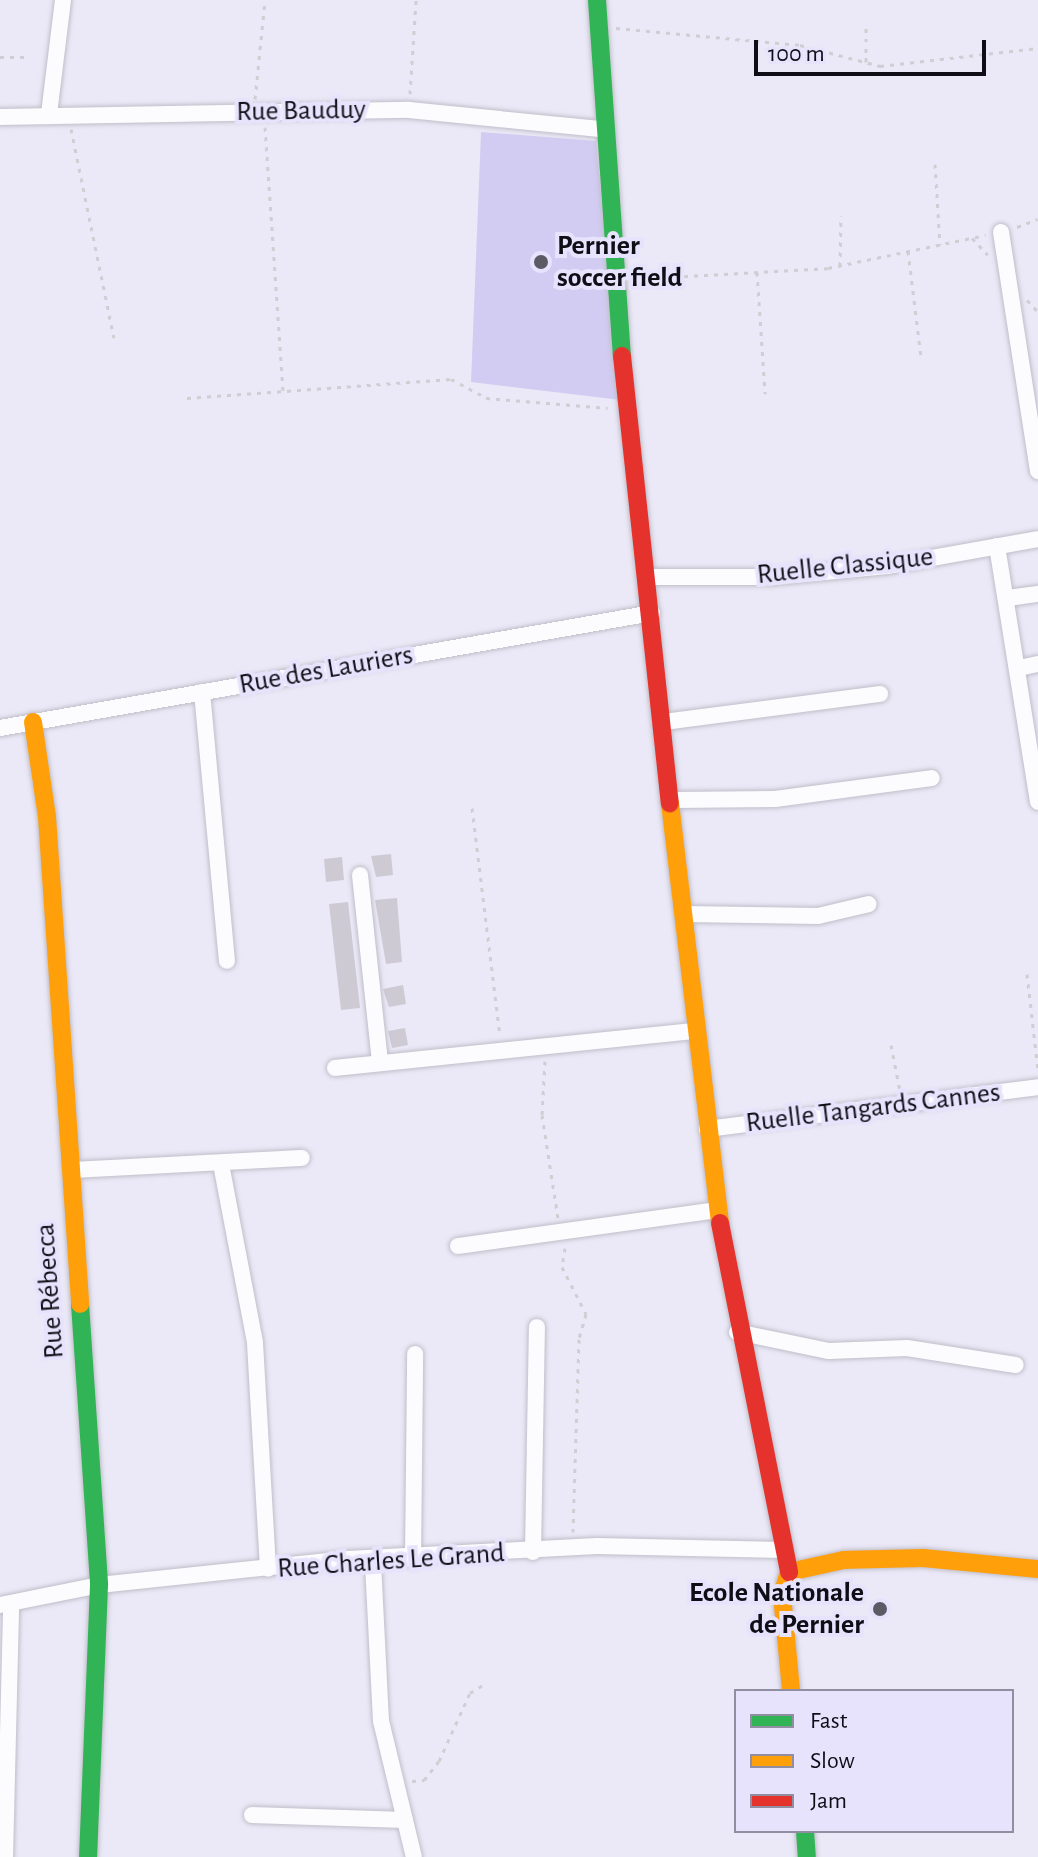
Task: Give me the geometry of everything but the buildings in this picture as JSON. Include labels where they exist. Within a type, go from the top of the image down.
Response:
[{"type":"street","points":[[49,114],[63,0]]},
{"type":"street","points":[[597,0],[601,27],[600,129],[614,280],[651,577],[652,613],[695,1031],[717,1210],[737,1332],[789,1572],[782,1595],[791,1689]]},
{"type":"street","name":"Rue Bauduy","points":[[0,117],[409,110],[600,129]]},
{"type":"street","points":[[1001,232],[1038,471]]},
{"type":"street","name":"Ruelle Classique","points":[[651,577],[771,577],[1038,539]]},
{"type":"street","points":[[997,546],[1033,750],[1038,802]]},
{"type":"street","points":[[1008,598],[1038,594]]},
{"type":"street","name":"Rue des Lauriers","points":[[0,728],[652,613]]},
{"type":"street","points":[[1019,668],[1038,664]]},
{"type":"street","points":[[202,692],[227,961]]},
{"type":"street","points":[[664,722],[880,694]]},
{"type":"street","name":"Rue Rébecca","points":[[33,722],[47,817],[99,1585],[88,1857]]},
{"type":"street","points":[[673,800],[775,799],[932,778]]},
{"type":"street","points":[[360,875],[380,1063]]},
{"type":"street","points":[[684,914],[818,916],[869,904]]},
{"type":"street","points":[[335,1068],[695,1031]]},
{"type":"street","name":"Ruelle Tangards Cannes","points":[[707,1129],[1038,1087]]},
{"type":"street","points":[[71,1170],[302,1158]]},
{"type":"street","points":[[221,1164],[255,1343],[268,1569]]},
{"type":"street","points":[[458,1246],[717,1210]]},
{"type":"street","points":[[533,1552],[537,1327]]},
{"type":"street","points":[[737,1332],[829,1351],[907,1348],[1016,1365]]},
{"type":"street","points":[[413,1560],[415,1354]]},
{"type":"street","name":"Rue Charles Le Grand","points":[[6,1604],[99,1585],[268,1569],[572,1548],[783,1550]]},
{"type":"street","points":[[789,1572],[844,1560],[923,1558],[1038,1569]]},
{"type":"street","points":[[373,1563],[381,1721],[414,1857]]},
{"type":"street","points":[[5,1857],[6,1604]]},
{"type":"street","points":[[252,1815],[405,1820]]},
{"type":"street","points":[[805,1833],[807,1857]]},
{"type":"path","points":[[265,0],[258,111],[283,391]]},
{"type":"path","points":[[409,110],[416,0]]},
{"type":"path","points":[[601,27],[800,45],[866,62],[1038,48]]},
{"type":"path","points":[[866,28],[866,62]]},
{"type":"path","points":[[0,57],[25,57]]},
{"type":"path","points":[[67,114],[114,338]]},
{"type":"path","points":[[935,164],[940,245]]},
{"type":"path","points":[[840,266],[841,216]]},
{"type":"path","points":[[614,280],[840,266],[1001,232],[1038,219]]},
{"type":"path","points":[[908,251],[921,357]]},
{"type":"path","points":[[757,272],[765,394]]},
{"type":"path","points":[[187,398],[451,379],[486,398],[628,410]]},
{"type":"path","points":[[472,808],[502,1051]]},
{"type":"path","points":[[1027,974],[1038,1074]]},
{"type":"path","points":[[891,1045],[903,1106]]},
{"type":"path","points":[[552,1047],[539,1073],[542,1115],[565,1231],[562,1267],[586,1314],[579,1339],[572,1548]]},
{"type":"path","points":[[396,1782],[424,1780],[470,1693],[486,1683]]},
{"type":"shaded area","name":"Pernier soccer field","points":[[481,132],[596,141],[621,400],[471,382]]},
{"type":"traffic: fast","points":[[597,0],[622,356]]},
{"type":"traffic: fast","points":[[80,1304],[99,1585],[88,1857]]},
{"type":"traffic: fast","points":[[805,1833],[807,1857]]},
{"type":"traffic: slow","points":[[33,722],[47,817],[80,1304]]},
{"type":"traffic: slow","points":[[670,803],[720,1223]]},
{"type":"traffic: slow","points":[[789,1572],[844,1560],[923,1558],[1038,1569]]},
{"type":"traffic: slow","points":[[789,1572],[782,1595],[791,1689]]},
{"type":"traffic: jam","points":[[622,356],[670,803]]},
{"type":"traffic: jam","points":[[720,1223],[789,1572]]},
{"type":"place","name":"Pernier soccer field","points":[[541,262]]},
{"type":"place","name":"Ecole Nationale de Pernier","points":[[880,1609]]}]
